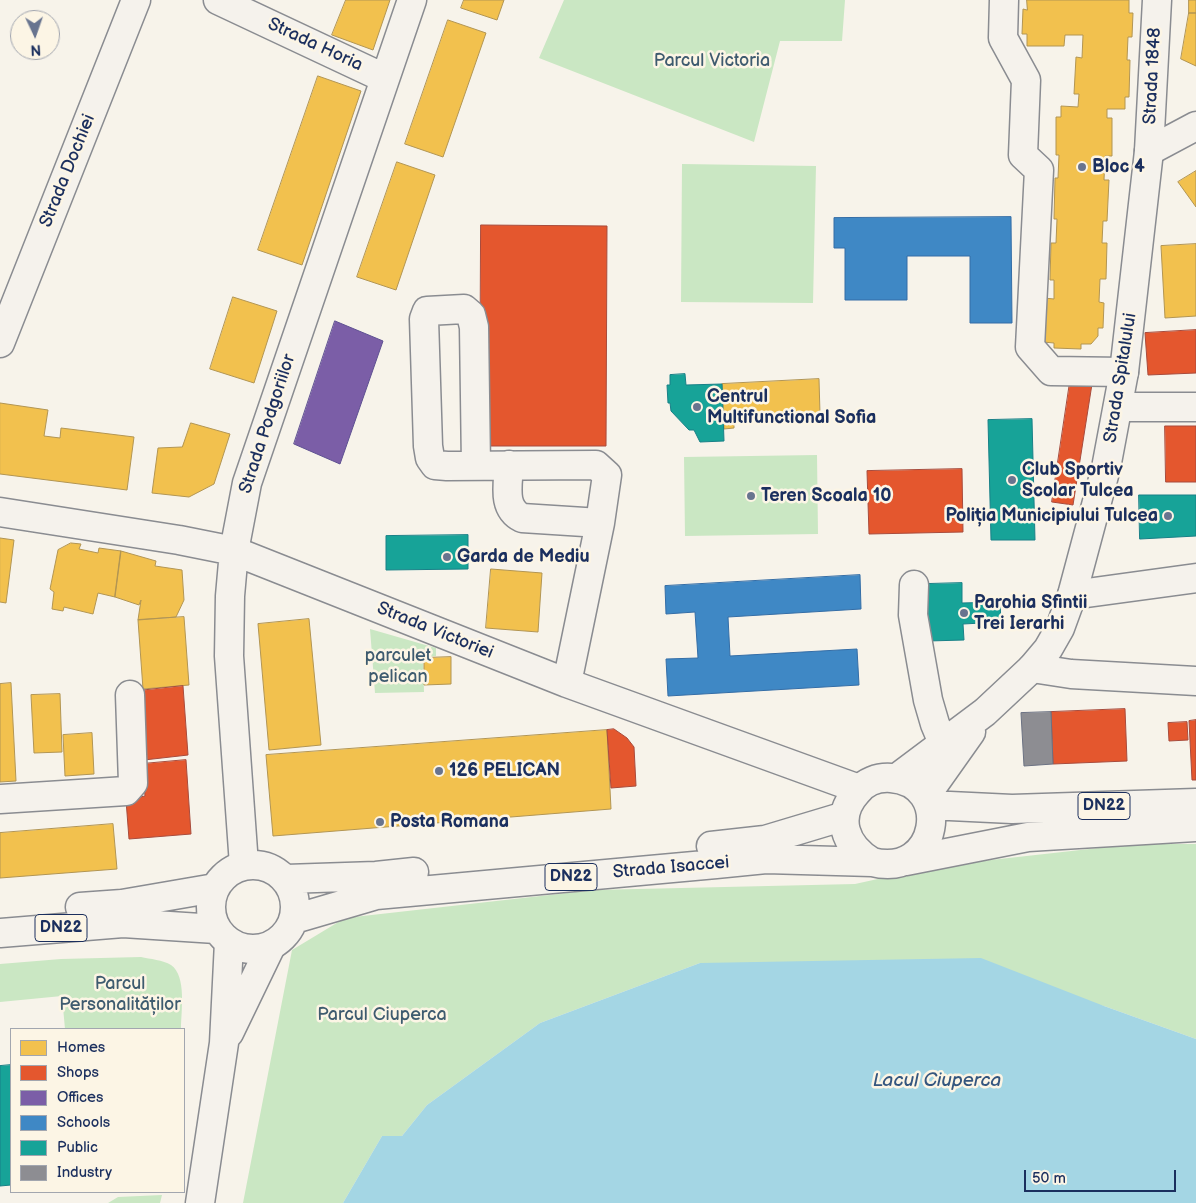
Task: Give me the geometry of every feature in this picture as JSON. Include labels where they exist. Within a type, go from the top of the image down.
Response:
[{"type":"main road","name":"Strada Dochiei","points":[[0,343],[136,0]]},
{"type":"main road","name":"Strada Podgoriilor","points":[[244,866],[229,656],[230,596],[234,551],[247,483],[412,0]]},
{"type":"main road","points":[[1004,0],[1003,38],[1026,80],[1023,155],[1039,170],[1030,347],[1051,371],[1124,372]]},
{"type":"main road","name":"Strada 1848","points":[[1150,151],[1157,0]]},
{"type":"main road","name":"Strada Horia","points":[[224,2],[384,78]]},
{"type":"main road","points":[[1150,151],[1196,126]]},
{"type":"main road","name":"Strada Spitalului","points":[[897,778],[985,712],[1032,668],[1048,649],[1060,628],[1072,595],[1106,468],[1118,407],[1124,372],[1150,151]]},
{"type":"main road","points":[[476,466],[474,328],[471,315],[464,309],[427,311],[424,319],[428,446],[430,458],[435,465],[476,466],[596,465],[607,474],[600,523],[567,683]]},
{"type":"main road","points":[[1118,407],[1196,407]]},
{"type":"main road","points":[[509,466],[508,502],[513,513],[522,518],[600,523]]},
{"type":"main road","name":"Strada Victoriei","points":[[0,512],[179,540],[234,551],[567,683],[859,788]]},
{"type":"main road","points":[[1072,595],[1196,578]]},
{"type":"main road","points":[[914,585],[913,615],[928,700],[943,743]]},
{"type":"main road","points":[[1032,668],[1070,674],[1196,681]]},
{"type":"main road","points":[[0,799],[126,791],[133,782],[130,695]]},
{"type":"main road","name":"Strada Spitalului","points":[[927,801],[985,712]]},
{"type":"main road","points":[[872,862],[862,856],[851,844],[845,828],[845,816],[852,797],[859,788],[877,779],[897,778],[917,788],[927,801],[932,818],[931,832],[925,844],[916,855],[904,862]]},
{"type":"main road","name":"DN22","points":[[927,801],[1012,809],[1196,803]]},
{"type":"main road","name":"Strada Isaccei","points":[[286,879],[376,876],[765,840],[845,816]]},
{"type":"main road","name":"Strada Isaccei","points":[[294,919],[376,895],[766,859],[872,862],[883,864],[904,862],[1028,837],[1196,827]]},
{"type":"main road","points":[[252,864],[265,866],[276,871],[286,879],[295,898],[294,919],[289,930],[281,939],[271,946],[257,950],[242,948],[223,936],[211,916],[211,901],[215,888],[228,872],[252,864]]},
{"type":"main road","name":"DN22","points":[[0,913],[122,904],[215,888]]},
{"type":"main road","name":"DN22","points":[[0,933],[123,923],[223,936]]},
{"type":"main road","points":[[200,1203],[224,1043],[223,936]]},
{"type":"main road","points":[[224,1043],[271,946]]},
{"type":"green space","name":"Parcul Victoria","points":[[564,0],[845,0],[842,41],[780,41],[754,142],[539,58]]},
{"type":"green space","points":[[682,164],[816,166],[813,303],[681,302]]},
{"type":"green space","name":"Teren Scoala 10","points":[[817,455],[818,534],[685,536],[684,457]]},
{"type":"green space","name":"parculet pelican","points":[[370,629],[436,648],[436,656],[423,657],[424,692],[375,693]]},
{"type":"green space","name":"Parcul Ciuperca","points":[[1134,844],[1196,844],[1196,1039],[1104,1006],[700,963],[540,1023],[427,1105],[402,1136],[382,1136],[343,1203],[243,1203],[292,950],[345,918],[594,890],[855,884],[937,866]]},
{"type":"green space","name":"Parcul Personalităților","points":[[141,957],[171,965],[176,970],[181,986],[181,1028],[65,1028],[62,996],[0,1002],[0,964],[61,959]]},
{"type":"green space","points":[[162,1195],[160,1203],[108,1203],[118,1197]]},
{"type":"water","name":"Lacul Ciuperca","points":[[981,958],[1104,1006],[1196,1039],[1196,1203],[343,1203],[382,1136],[402,1136],[427,1105],[540,1023],[700,963]]},
{"type":"building: Homes","points":[[346,0],[390,0],[373,50],[332,35]]},
{"type":"building: Homes","points":[[464,0],[504,0],[497,20],[461,8]]},
{"type":"building: Homes","name":"Bloc 4","points":[[1027,0],[1129,0],[1129,13],[1133,13],[1132,37],[1128,37],[1127,60],[1130,60],[1129,97],[1125,97],[1125,109],[1107,109],[1107,118],[1112,118],[1112,156],[1105,156],[1104,180],[1109,180],[1107,221],[1103,221],[1102,243],[1107,243],[1106,279],[1100,279],[1099,302],[1104,303],[1103,328],[1098,328],[1098,336],[1091,344],[1081,344],[1081,349],[1054,348],[1054,343],[1043,342],[1044,298],[1054,299],[1054,280],[1050,280],[1051,243],[1056,243],[1057,219],[1054,219],[1055,178],[1058,178],[1059,155],[1056,155],[1056,117],[1061,117],[1061,106],[1078,107],[1079,94],[1074,94],[1076,57],[1082,58],[1083,35],[1065,35],[1064,46],[1027,46],[1027,34],[1022,34],[1023,9],[1027,10]]},
{"type":"building: Homes","points":[[1189,0],[1196,0],[1196,13],[1189,13]]},
{"type":"building: Homes","points":[[1189,13],[1196,13],[1196,66],[1181,59]]},
{"type":"building: Homes","points":[[448,20],[486,33],[443,157],[405,144]]},
{"type":"building: Homes","points":[[318,76],[361,91],[302,265],[258,250]]},
{"type":"building: Homes","points":[[397,162],[435,175],[396,290],[357,277]]},
{"type":"building: Homes","points":[[1196,171],[1196,207],[1178,182]]},
{"type":"building: Homes","points":[[1196,244],[1196,316],[1165,318],[1161,246]]},
{"type":"building: Homes","points":[[233,297],[277,311],[254,383],[210,369]]},
{"type":"building: Homes","points":[[819,379],[820,414],[741,417],[741,421],[734,422],[734,428],[724,429],[722,384]]},
{"type":"building: Homes","points":[[0,403],[48,410],[44,436],[60,438],[61,428],[134,437],[127,490],[0,474]]},
{"type":"building: Homes","points":[[191,423],[230,434],[214,484],[189,497],[152,493],[158,448],[182,447]]},
{"type":"building: Homes","points":[[0,538],[14,540],[6,603],[0,602]]},
{"type":"building: Homes","points":[[71,543],[81,544],[79,549],[98,553],[99,548],[121,551],[115,597],[98,593],[93,614],[64,607],[63,611],[52,609],[54,592],[50,589],[58,550]]},
{"type":"building: Homes","points":[[121,551],[156,561],[155,566],[182,570],[184,600],[176,617],[138,620],[141,600],[139,605],[115,597]]},
{"type":"building: Homes","points":[[491,569],[542,573],[538,632],[486,628]]},
{"type":"building: Homes","points":[[184,617],[189,685],[143,689],[138,620]]},
{"type":"building: Homes","points":[[309,619],[321,745],[269,750],[258,624]]},
{"type":"building: Homes","points":[[451,657],[451,684],[424,685],[424,658]]},
{"type":"building: Homes","points":[[11,683],[16,781],[0,782],[0,684]]},
{"type":"building: Homes","points":[[60,694],[62,752],[34,753],[31,695]]},
{"type":"building: Homes","name":"126 PELICAN","points":[[607,730],[611,809],[273,836],[266,755]]},
{"type":"building: Homes","points":[[92,733],[94,774],[65,776],[63,735]]},
{"type":"building: Homes","points":[[113,824],[117,869],[0,878],[0,833]]},
{"type":"building: Shops","points":[[481,225],[607,226],[606,446],[480,446]]},
{"type":"building: Shops","points":[[1196,330],[1196,373],[1148,375],[1145,333]]},
{"type":"building: Shops","points":[[1070,382],[1092,384],[1073,505],[1052,502]]},
{"type":"building: Shops","points":[[1165,426],[1196,426],[1196,482],[1166,482]]},
{"type":"building: Shops","points":[[962,469],[963,532],[869,534],[867,471]]},
{"type":"building: Shops","points":[[183,686],[188,755],[144,760],[138,691]]},
{"type":"building: Shops","points":[[1125,709],[1127,761],[1053,764],[1051,712]]},
{"type":"building: Shops","points":[[1196,720],[1196,780],[1192,780],[1189,721]]},
{"type":"building: Shops","points":[[1187,722],[1188,740],[1169,741],[1168,723]]},
{"type":"building: Shops","points":[[614,729],[627,738],[634,747],[636,786],[611,788],[607,730]]},
{"type":"building: Shops","points":[[186,760],[191,834],[129,839],[126,800],[145,796],[142,764]]},
{"type":"building: Offices","points":[[335,321],[383,341],[340,464],[294,444]]},
{"type":"building: Schools","points":[[1011,217],[1012,323],[970,323],[970,256],[907,256],[907,300],[845,300],[845,248],[834,248],[834,218]]},
{"type":"building: Schools","points":[[860,575],[861,609],[728,617],[730,656],[857,649],[859,685],[668,696],[666,659],[698,658],[695,612],[666,614],[665,586]]},
{"type":"building: Public","name":"Centrul Multifunctional Sofia","points":[[685,374],[686,385],[722,384],[724,441],[700,442],[694,430],[689,430],[671,411],[670,403],[668,403],[667,385],[670,385],[670,375]]},
{"type":"building: Public","name":"Club Sportiv Scolar Tulcea","points":[[1032,419],[1035,540],[991,540],[988,420]]},
{"type":"building: Public","name":"Poliția Municipiului Tulcea","points":[[1139,495],[1196,495],[1196,536],[1140,539]]},
{"type":"building: Public","points":[[468,535],[468,569],[386,570],[386,536]]},
{"type":"building: Public","name":"Parohia Sfintii Trei Ierarhi","points":[[962,583],[962,603],[1000,602],[1001,622],[963,624],[964,640],[928,641],[926,584]]},
{"type":"building: Public","points":[[10,1065],[10,1185],[0,1186],[0,1066]]},
{"type":"building: Industry","points":[[1051,712],[1053,764],[1024,766],[1021,713]]},
{"type":"place","name":"Bloc 4","points":[[1082,167]]},
{"type":"place","name":"Centrul Multifunctional Sofia","points":[[697,407]]},
{"type":"place","name":"Club Sportiv Scolar Tulcea","points":[[1012,480]]},
{"type":"place","name":"Teren Scoala 10","points":[[751,496]]},
{"type":"place","name":"Poliția Municipiului Tulcea","points":[[1168,516]]},
{"type":"place","name":"Garda de Mediu","points":[[447,557]]},
{"type":"place","name":"Parohia Sfintii Trei Ierarhi","points":[[964,613]]},
{"type":"place","name":"126 PELICAN","points":[[439,771]]},
{"type":"place","name":"Posta Romana","points":[[380,822]]}]
